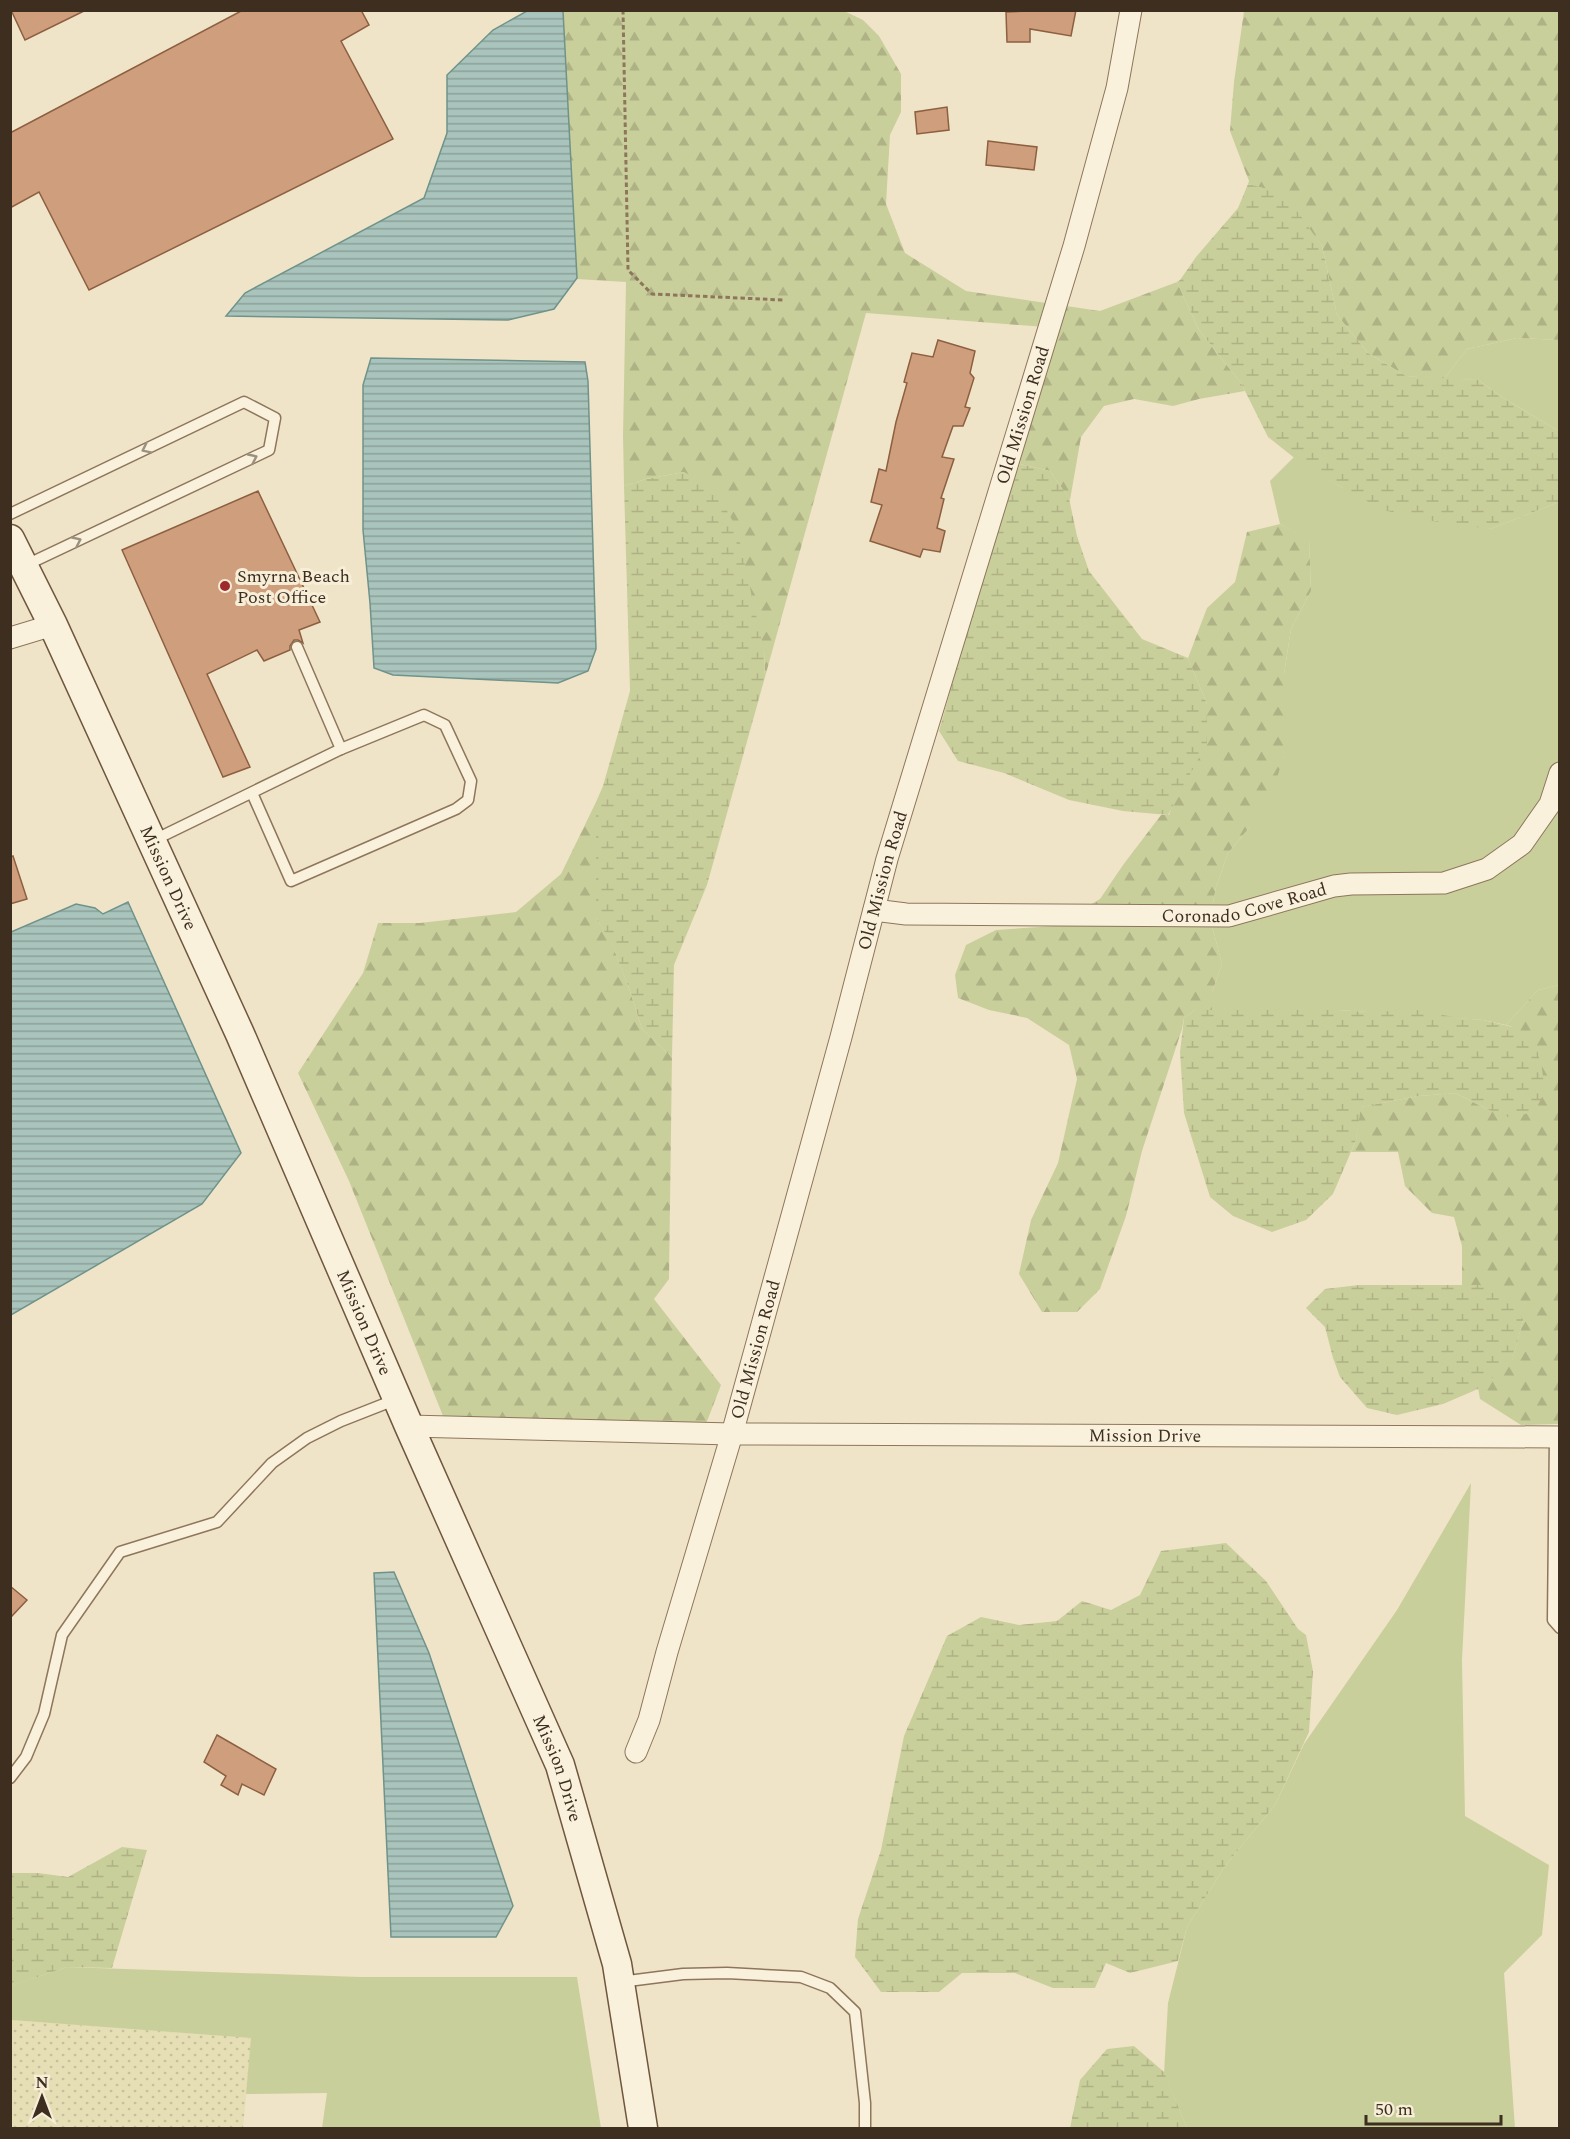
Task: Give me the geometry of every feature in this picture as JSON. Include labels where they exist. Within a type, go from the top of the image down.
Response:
[{"type":"street","name":"Old Mission Road","points":[[636,1752],[649,1720],[732,1434],[841,1037],[887,859],[1074,246],[1118,84],[1131,10]]},
{"type":"street","name":"Mission Drive","points":[[10,539],[53,625],[240,1034],[409,1426],[560,1765],[617,1964],[643,2128]]},
{"type":"street","points":[[10,638],[53,625]]},
{"type":"street","name":"Coronado Cove Road","points":[[873,910],[906,914],[1229,916],[1334,886],[1444,883],[1487,869],[1522,844],[1550,804],[1560,773]]},
{"type":"street","name":"Mission Drive","points":[[409,1426],[732,1434],[1557,1437]]},
{"type":"lane","points":[[10,514],[244,402],[275,418],[269,450],[24,566]]},
{"type":"lane","points":[[297,647],[341,749]]},
{"type":"lane","points":[[152,841],[341,749],[423,715],[445,724],[471,781],[468,800],[456,809],[291,881],[252,793]]},
{"type":"lane","points":[[10,1778],[26,1757],[44,1714],[62,1635],[120,1552],[217,1522],[272,1463],[307,1438],[341,1421],[398,1399]]},
{"type":"lane","points":[[1557,1437],[1557,1526],[1553,1620],[1560,1628]]},
{"type":"lane","points":[[620,1982],[683,1974],[727,1974],[801,1977],[830,1988],[855,2013],[865,2103],[865,2128]]},
{"type":"path","points":[[623,10],[628,270],[652,294],[783,300]]},
{"type":"shaded area","points":[[10,2020],[252,2038],[243,2128],[11,2128]]},
{"type":"green space","points":[[842,10],[863,20],[879,36],[901,74],[901,112],[890,135],[886,204],[905,253],[966,291],[1100,311],[1177,282],[1199,330],[1245,391],[1173,406],[1134,399],[1104,406],[1081,437],[1070,500],[1050,471],[1020,464],[1045,327],[866,313],[765,677],[764,651],[684,472],[646,479],[624,486],[626,282],[576,279],[563,11]]},
{"type":"green space","points":[[1244,11],[1559,11],[1559,340],[1517,338],[1467,349],[1444,379],[1406,376],[1368,353],[1337,315],[1322,246],[1280,193],[1248,184],[1249,181],[1230,131]]},
{"type":"green space","points":[[1248,184],[1280,192],[1295,208],[1322,246],[1337,315],[1368,353],[1406,376],[1478,380],[1559,431],[1559,502],[1490,529],[1432,521],[1383,510],[1302,464],[1268,437],[1241,383],[1199,330],[1177,282],[1238,208]]},
{"type":"green space","points":[[1517,338],[1559,340],[1559,431],[1478,380],[1444,379],[1467,349]]},
{"type":"green space","points":[[1294,457],[1341,487],[1490,529],[1559,502],[1559,985],[1538,990],[1506,1025],[1483,1020],[1338,1010],[1212,1011],[1212,992],[1222,964],[1210,918],[1216,887],[1228,853],[1249,828],[1284,756],[1284,674],[1291,629],[1311,591],[1309,540],[1280,524],[1270,481]]},
{"type":"green space","points":[[1020,464],[1050,471],[1069,498],[1077,536],[1089,571],[1142,639],[1188,658],[1207,704],[1207,743],[1168,815],[1123,811],[1069,800],[1004,773],[958,761],[939,731],[1001,509]]},
{"type":"green space","points":[[684,472],[714,487],[737,529],[764,651],[765,677],[707,885],[674,965],[672,1057],[642,1029],[611,942],[596,918],[596,802],[603,786],[630,691],[624,486],[646,479]]},
{"type":"green space","points":[[1280,524],[1309,539],[1311,591],[1291,629],[1284,674],[1284,756],[1275,784],[1249,828],[1228,853],[1216,887],[1210,918],[1222,964],[1212,992],[1212,1011],[1195,1010],[1184,1018],[1142,1151],[1126,1216],[1100,1289],[1077,1312],[1042,1312],[1019,1274],[1031,1220],[1058,1163],[1077,1079],[1069,1045],[1027,1018],[989,1010],[958,998],[955,975],[966,945],[996,930],[1054,926],[1100,899],[1161,815],[1169,815],[1207,704],[1188,658],[1207,608],[1235,582],[1247,532]]},
{"type":"green space","points":[[596,802],[596,918],[611,941],[642,1029],[672,1057],[669,1279],[654,1299],[721,1385],[706,1424],[449,1431],[349,1181],[298,1073],[363,973],[378,923],[420,923],[516,912],[561,874]]},
{"type":"green space","points":[[1559,985],[1559,1424],[1521,1425],[1480,1399],[1478,1388],[1512,1361],[1523,1320],[1478,1285],[1462,1285],[1462,1246],[1454,1217],[1432,1213],[1405,1186],[1398,1152],[1351,1152],[1356,1140],[1360,1107],[1419,1096],[1455,1093],[1489,1110],[1513,1027],[1506,1025],[1538,990]]},
{"type":"green space","points":[[1195,1010],[1369,1012],[1416,1010],[1483,1020],[1513,1027],[1537,1049],[1545,1091],[1535,1111],[1511,1118],[1455,1093],[1419,1096],[1361,1107],[1356,1140],[1333,1194],[1306,1220],[1272,1232],[1233,1216],[1210,1197],[1184,1113],[1180,1052],[1184,1018]]},
{"type":"green space","points":[[1359,1285],[1478,1285],[1512,1293],[1523,1320],[1512,1362],[1478,1389],[1443,1404],[1397,1415],[1367,1408],[1340,1377],[1325,1327],[1306,1308],[1325,1289]]},
{"type":"green space","points":[[1471,1483],[1462,1660],[1465,1816],[1549,1865],[1542,1935],[1504,1973],[1515,2128],[1187,2128],[1164,2073],[1168,2003],[1187,1927],[1225,1866],[1275,1805],[1304,1744],[1397,1610]]},
{"type":"green space","points":[[1226,1543],[1266,1581],[1298,1629],[1306,1635],[1313,1671],[1309,1732],[1275,1805],[1225,1866],[1187,1927],[1178,1961],[1130,1973],[1106,1963],[1095,1988],[1053,1988],[1015,1973],[962,1973],[939,1992],[881,1992],[855,1957],[858,1919],[881,1850],[904,1736],[947,1636],[981,1617],[1019,1625],[1057,1621],[1082,1601],[1111,1610],[1140,1595],[1161,1551]]},
{"type":"green space","points":[[122,1847],[147,1850],[112,1968],[67,1967],[11,1986],[11,1873],[38,1873],[68,1877]]},
{"type":"green space","points":[[67,1967],[361,1977],[577,1977],[601,2128],[322,2128],[327,2093],[246,2094],[251,2038],[11,2020],[10,1986]]},
{"type":"green space","points":[[1134,2046],[1164,2072],[1187,2128],[1070,2128],[1080,2080],[1107,2049]]},
{"type":"water","points":[[527,11],[563,11],[577,278],[554,309],[508,320],[226,316],[245,293],[424,198],[447,133],[447,75],[493,30]]},
{"type":"water","points":[[371,358],[585,362],[588,381],[596,649],[588,671],[558,683],[393,675],[374,668],[363,530],[363,385]]},
{"type":"water","points":[[128,902],[241,1153],[202,1204],[11,1315],[11,932],[76,904],[95,908],[103,914]]},
{"type":"water","points":[[394,1572],[429,1653],[513,1906],[496,1937],[391,1937],[374,1573]]},
{"type":"building","points":[[11,10],[86,10],[25,40]]},
{"type":"building","points":[[243,10],[361,10],[369,25],[341,41],[393,139],[89,290],[39,192],[10,208],[10,133]]},
{"type":"building","points":[[1076,10],[1071,36],[1030,29],[1030,42],[1007,42],[1006,12]]},
{"type":"building","points":[[947,107],[949,130],[917,134],[915,112]]},
{"type":"building","points":[[988,141],[1037,147],[1034,170],[986,165]]},
{"type":"building","points":[[938,340],[975,351],[970,373],[974,378],[965,407],[970,408],[963,426],[953,426],[942,457],[954,459],[941,498],[944,499],[937,528],[945,531],[940,552],[923,549],[920,557],[870,541],[882,505],[871,502],[879,469],[886,471],[912,353],[933,357]]},
{"type":"building","points":[[258,491],[320,622],[299,630],[303,643],[294,640],[290,650],[264,661],[257,650],[207,674],[250,767],[223,777],[122,550]]},
{"type":"building","points":[[13,856],[27,899],[10,904],[10,857]]},
{"type":"building","points":[[10,1586],[27,1600],[10,1618]]},
{"type":"building","points":[[217,1735],[276,1769],[264,1795],[242,1784],[238,1795],[221,1785],[226,1776],[204,1762]]},
{"type":"place","name":"Smyrna Beach Post Office","points":[[225,586]]}]
